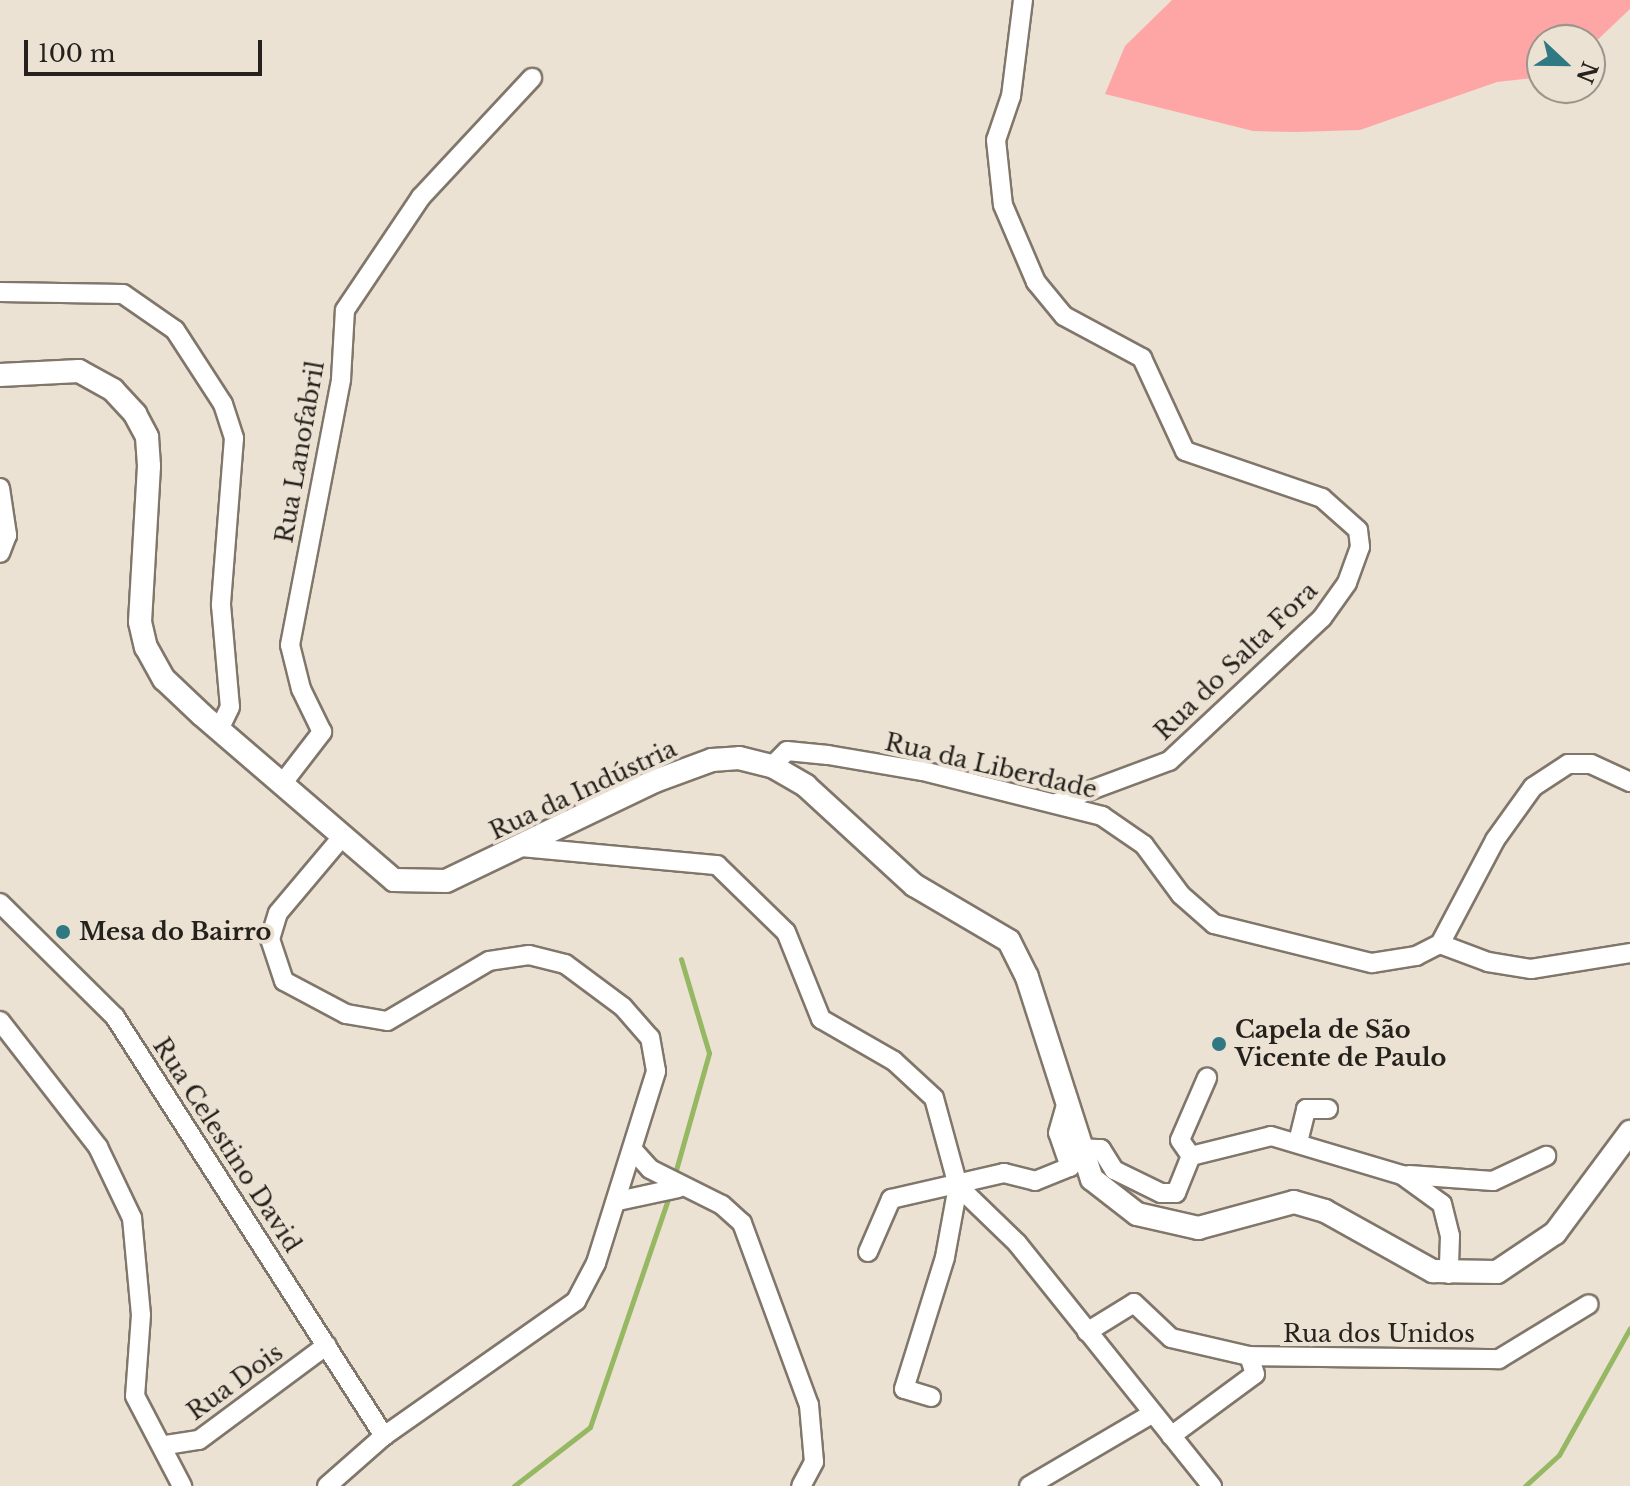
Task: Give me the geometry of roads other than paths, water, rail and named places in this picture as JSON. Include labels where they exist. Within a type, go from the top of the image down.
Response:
[{"type":"street","name":"Rua do Salta Fora","points":[[1023,0],[1011,96],[996,140],[1003,205],[1036,282],[1064,316],[1142,358],[1185,451],[1322,498],[1358,530],[1360,547],[1347,583],[1322,618],[1169,761],[1056,803]]},
{"type":"street","name":"Rua Lanofabril","points":[[282,784],[322,732],[301,689],[290,645],[341,379],[345,310],[421,197],[532,78]]},
{"type":"street","points":[[0,292],[123,294],[175,330],[223,404],[234,438],[221,605],[230,707],[219,730]]},
{"type":"street","name":"Rua da Indústria","points":[[0,375],[79,371],[113,390],[135,414],[147,437],[149,466],[140,622],[146,647],[164,679],[394,880],[417,883],[446,881],[712,760],[772,766],[806,786],[914,885],[1009,941],[1027,977],[1079,1148],[1104,1192],[1159,1222],[1198,1228],[1294,1202],[1325,1211],[1406,1260],[1449,1274],[1497,1272],[1555,1233],[1630,1132]]},
{"type":"street","points":[[0,488],[7,535],[0,553]]},
{"type":"street","name":"Rua da Liberdade","points":[[772,766],[787,751],[828,755],[1056,803],[1125,829],[1214,924],[1372,963],[1416,956],[1440,944]]},
{"type":"street","points":[[1630,782],[1601,767],[1568,764],[1533,787],[1495,840],[1440,944],[1488,962],[1531,969],[1630,953]]},
{"type":"street","points":[[327,1486],[384,1436],[576,1301],[618,1201],[656,1071],[650,1038],[623,1007],[565,964],[529,955],[489,961],[387,1021],[346,1014],[284,981],[270,939],[278,913],[342,837]]},
{"type":"street","points":[[522,847],[717,865],[786,932],[821,1019],[894,1061],[934,1098],[958,1186],[945,1257],[904,1389],[931,1397]]},
{"type":"street","name":"Rua Celestino David","points":[[0,903],[115,1017],[384,1436]]},
{"type":"street","points":[[4,1033],[98,1147],[132,1218],[141,1315],[135,1396],[166,1445],[182,1486]]},
{"type":"street","points":[[1191,1156],[1180,1140],[1207,1078]]},
{"type":"street","points":[[868,1252],[891,1199],[1004,1173],[1035,1181],[1070,1167],[1058,1133],[1065,1108]]},
{"type":"street","points":[[1298,1142],[1306,1109],[1328,1109]]},
{"type":"street","points":[[1079,1148],[1101,1149],[1114,1170],[1161,1193],[1176,1193],[1191,1156],[1243,1139],[1298,1142],[1402,1175],[1493,1181],[1546,1156]]},
{"type":"street","points":[[633,1150],[678,1188],[722,1205],[742,1223],[809,1405],[814,1462],[801,1486]]},
{"type":"street","points":[[1402,1175],[1442,1204],[1450,1236],[1449,1274]]},
{"type":"street","points":[[958,1186],[1017,1243],[1150,1415],[1212,1486]]},
{"type":"street","points":[[618,1201],[678,1188]]},
{"type":"street","name":"Rua dos Unidos","points":[[1087,1332],[1134,1303],[1171,1338],[1249,1356],[1499,1359],[1589,1304]]},
{"type":"street","name":"Rua Dois","points":[[166,1445],[199,1440],[327,1345]]},
{"type":"street","name":"Rua dos Unidos","points":[[1171,1436],[1255,1374],[1249,1356]]},
{"type":"street","points":[[1029,1486],[1150,1415]]},
{"type":"waterway","points":[[674,1177],[709,1053],[681,959]]},
{"type":"waterway","points":[[514,1486],[590,1427],[669,1196]]},
{"type":"waterway","points":[[1525,1486],[1559,1455],[1630,1328]]},
{"type":"place","name":"Mesa do Bairro","points":[[63,932]]},
{"type":"place","name":"Capela de São Vicente de Paulo","points":[[1219,1044]]}]
